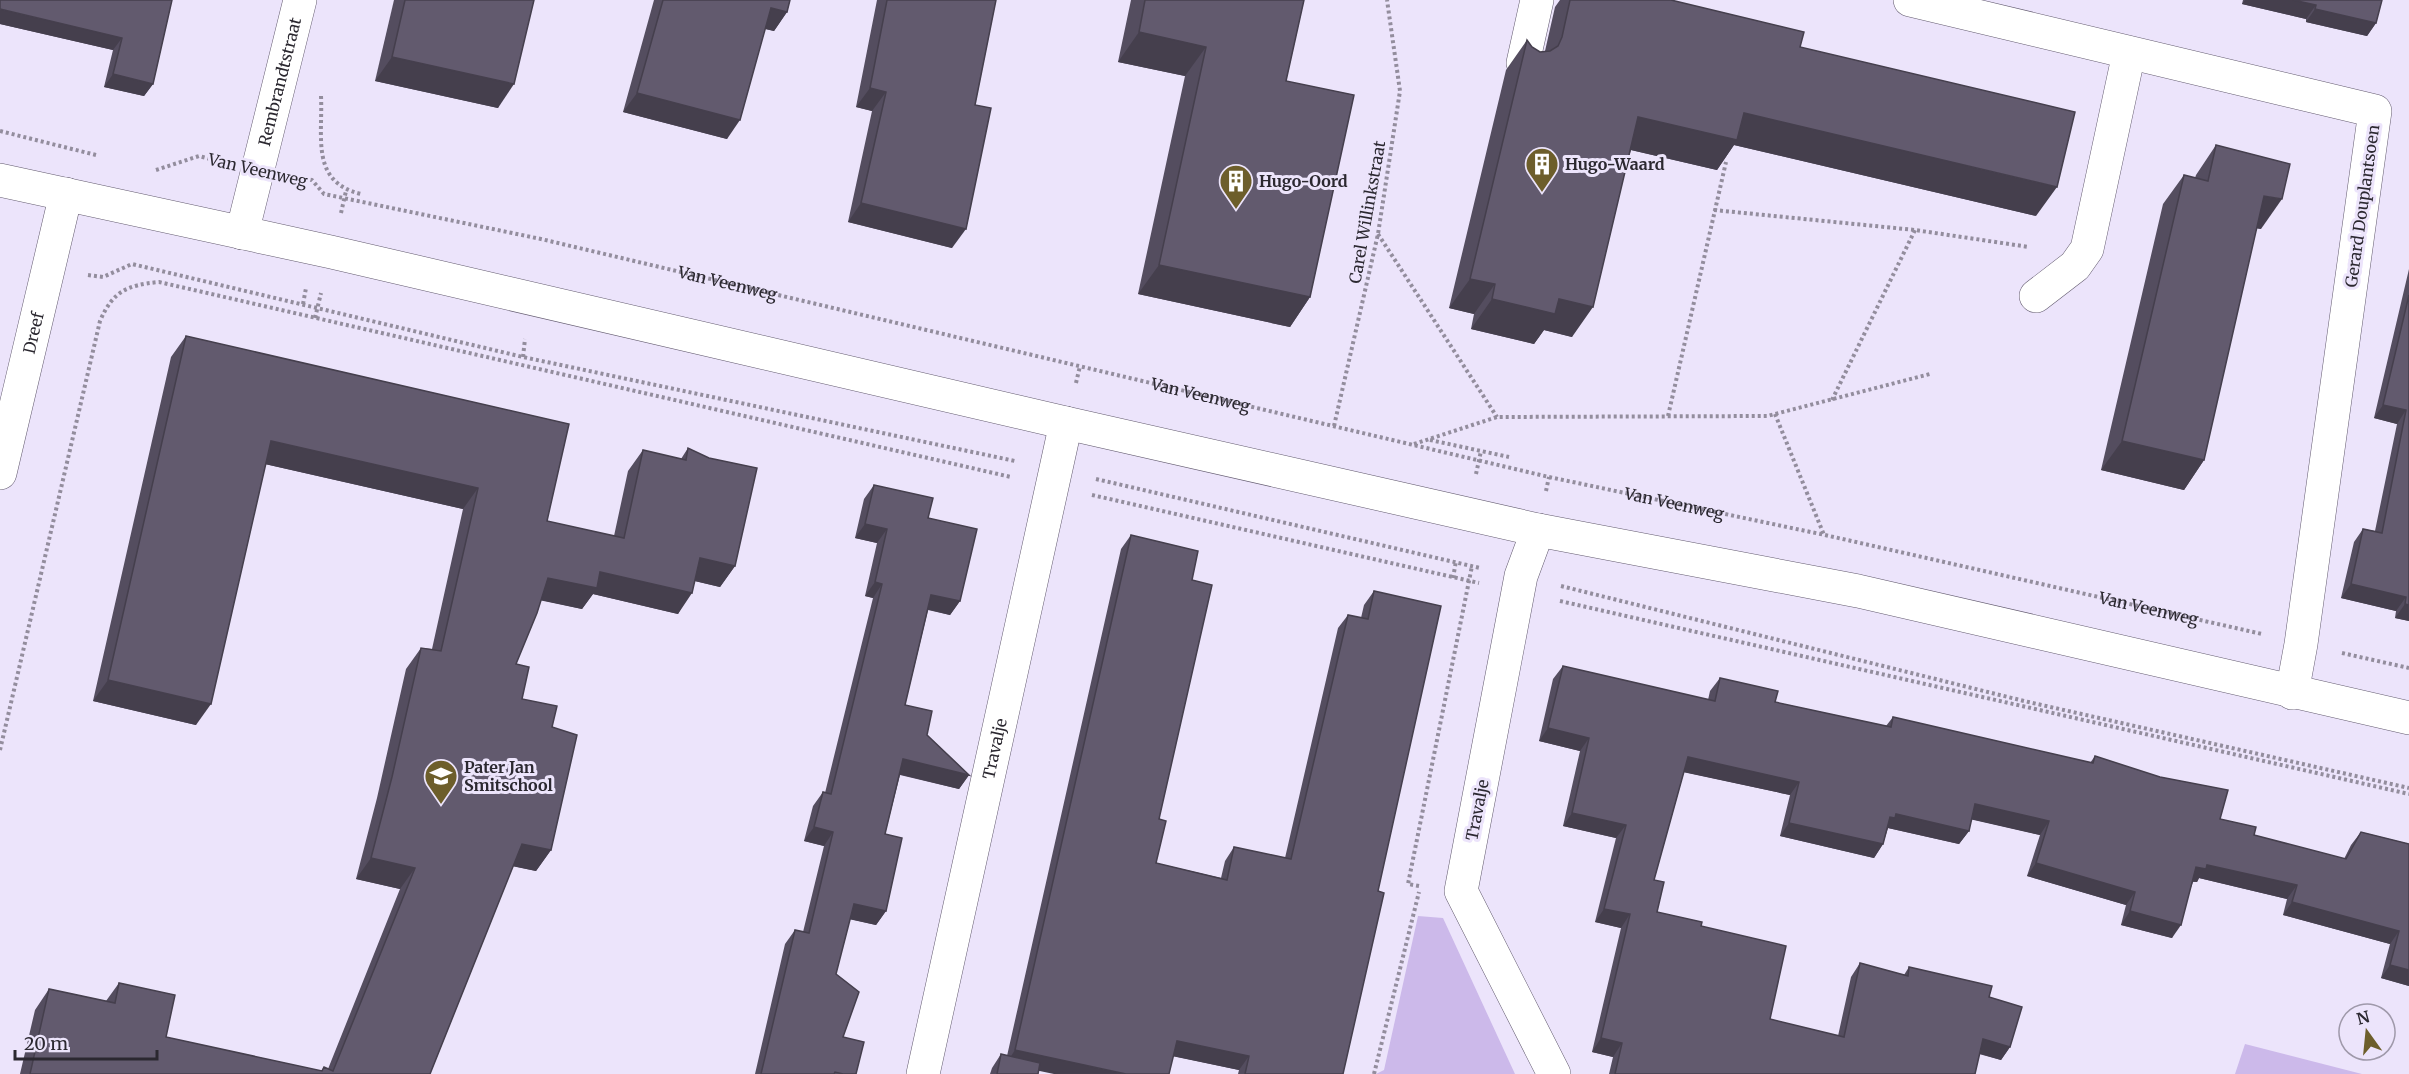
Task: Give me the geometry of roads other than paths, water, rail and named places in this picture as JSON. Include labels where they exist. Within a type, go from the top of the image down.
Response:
[{"type":"street","name":"Rembrandtstraat","points":[[242,232],[300,0]]},
{"type":"street","points":[[1523,63],[1537,0]]},
{"type":"street","name":"Gerard Douplantsoen","points":[[1910,0],[1993,9],[2129,53],[2375,111],[2301,644],[2292,693]]},
{"type":"street","points":[[2036,296],[2075,266],[2087,249],[2129,53]]},
{"type":"street","points":[[0,180],[242,232],[1538,530],[1858,591],[2292,693],[2409,718]]},
{"type":"street","name":"Dreef","points":[[0,472],[66,194]]},
{"type":"street","name":"Travalje","points":[[922,1074],[1066,423]]},
{"type":"street","name":"Travalje","points":[[1538,530],[1521,576],[1461,891],[1554,1074]]},
{"type":"place","name":"Hugo-Waard","points":[[1542,193]]},
{"type":"place","name":"Hugo-Oord","points":[[1236,210]]},
{"type":"place","name":"Pater Jan Smitschool","points":[[441,805]]}]
